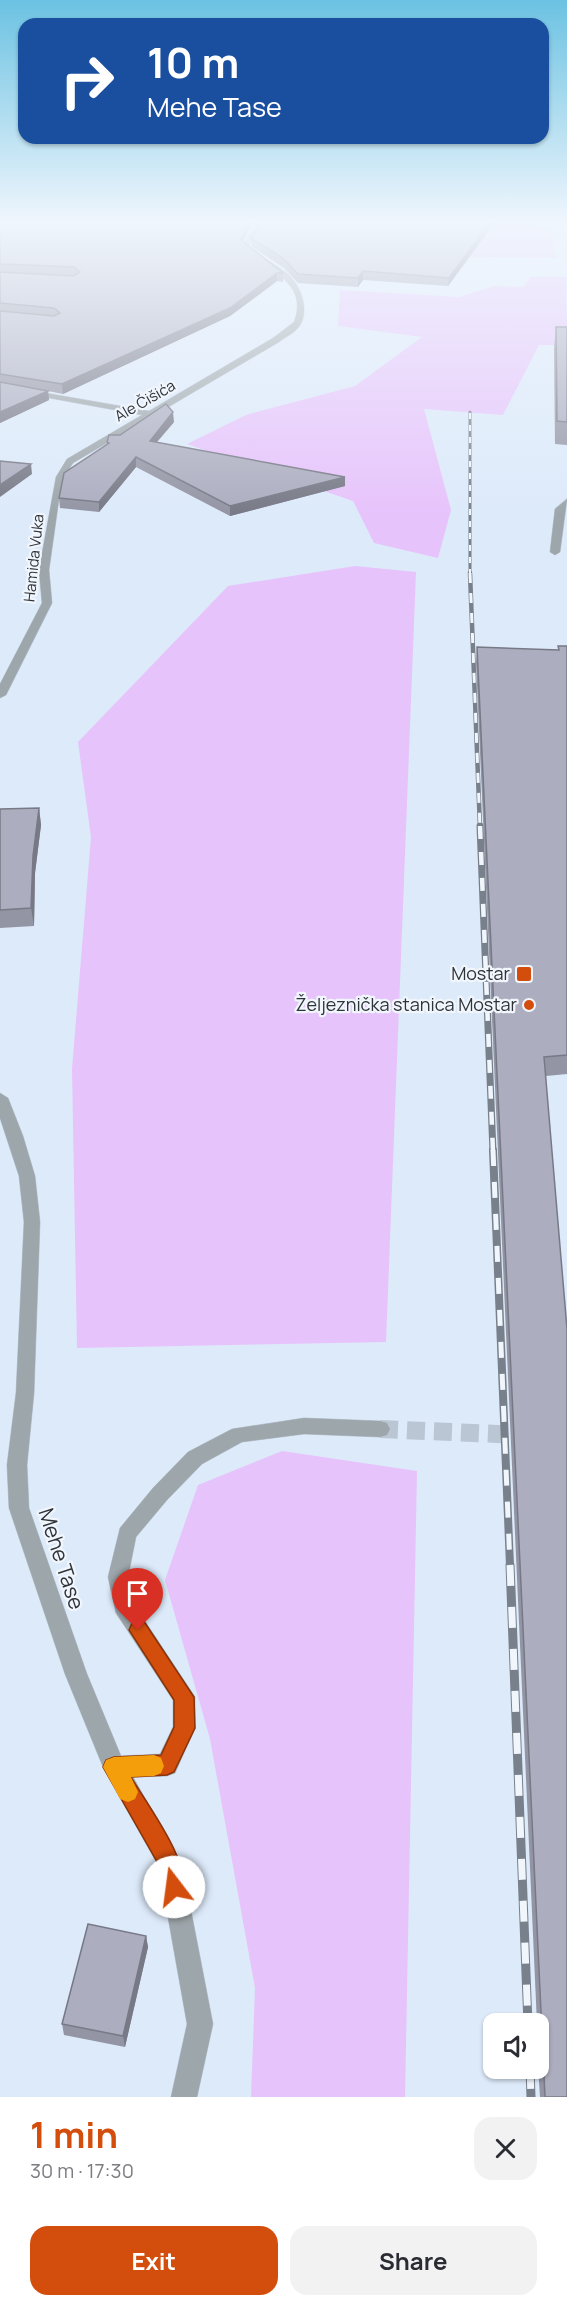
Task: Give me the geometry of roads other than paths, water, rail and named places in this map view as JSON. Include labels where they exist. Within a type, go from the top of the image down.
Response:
[{"type":"street","name":"Ale Čišića","points":[[109,438],[276,339],[298,324],[300,320]]},
{"type":"street","points":[[0,387],[149,414]]},
{"type":"street","name":"Hamida Vuka","points":[[0,695],[47,603],[44,570],[60,477],[70,461],[109,438]]},
{"type":"street","points":[[555,552],[560,509],[567,502]]},
{"type":"street","name":"Mehe Tase","points":[[0,1098],[27,1176],[32,1222],[25,1393],[17,1465],[19,1508],[76,1674],[114,1767],[170,1864],[200,2024],[184,2097]]},
{"type":"street","points":[[114,1767],[167,1765],[184,1728],[184,1697],[127,1613],[117,1577],[127,1534],[160,1494],[195,1458],[239,1435],[304,1426],[380,1430]]},
{"type":"tunnel","points":[[380,1429],[567,1437]]},
{"type":"railway","points":[[470,412],[470,573]]},
{"type":"railway","points":[[470,573],[480,828]]},
{"type":"railway","points":[[480,826],[493,1152]]},
{"type":"railway","points":[[493,1150],[510,1566]]},
{"type":"railway","points":[[510,1565],[528,2013]]},
{"type":"railway","points":[[530,2079],[531,2097]]},
{"type":"place","name":"Mostar","points":[[524,974]]},
{"type":"place","name":"Željeznička stanica Mostar","points":[[529,1005]]}]
